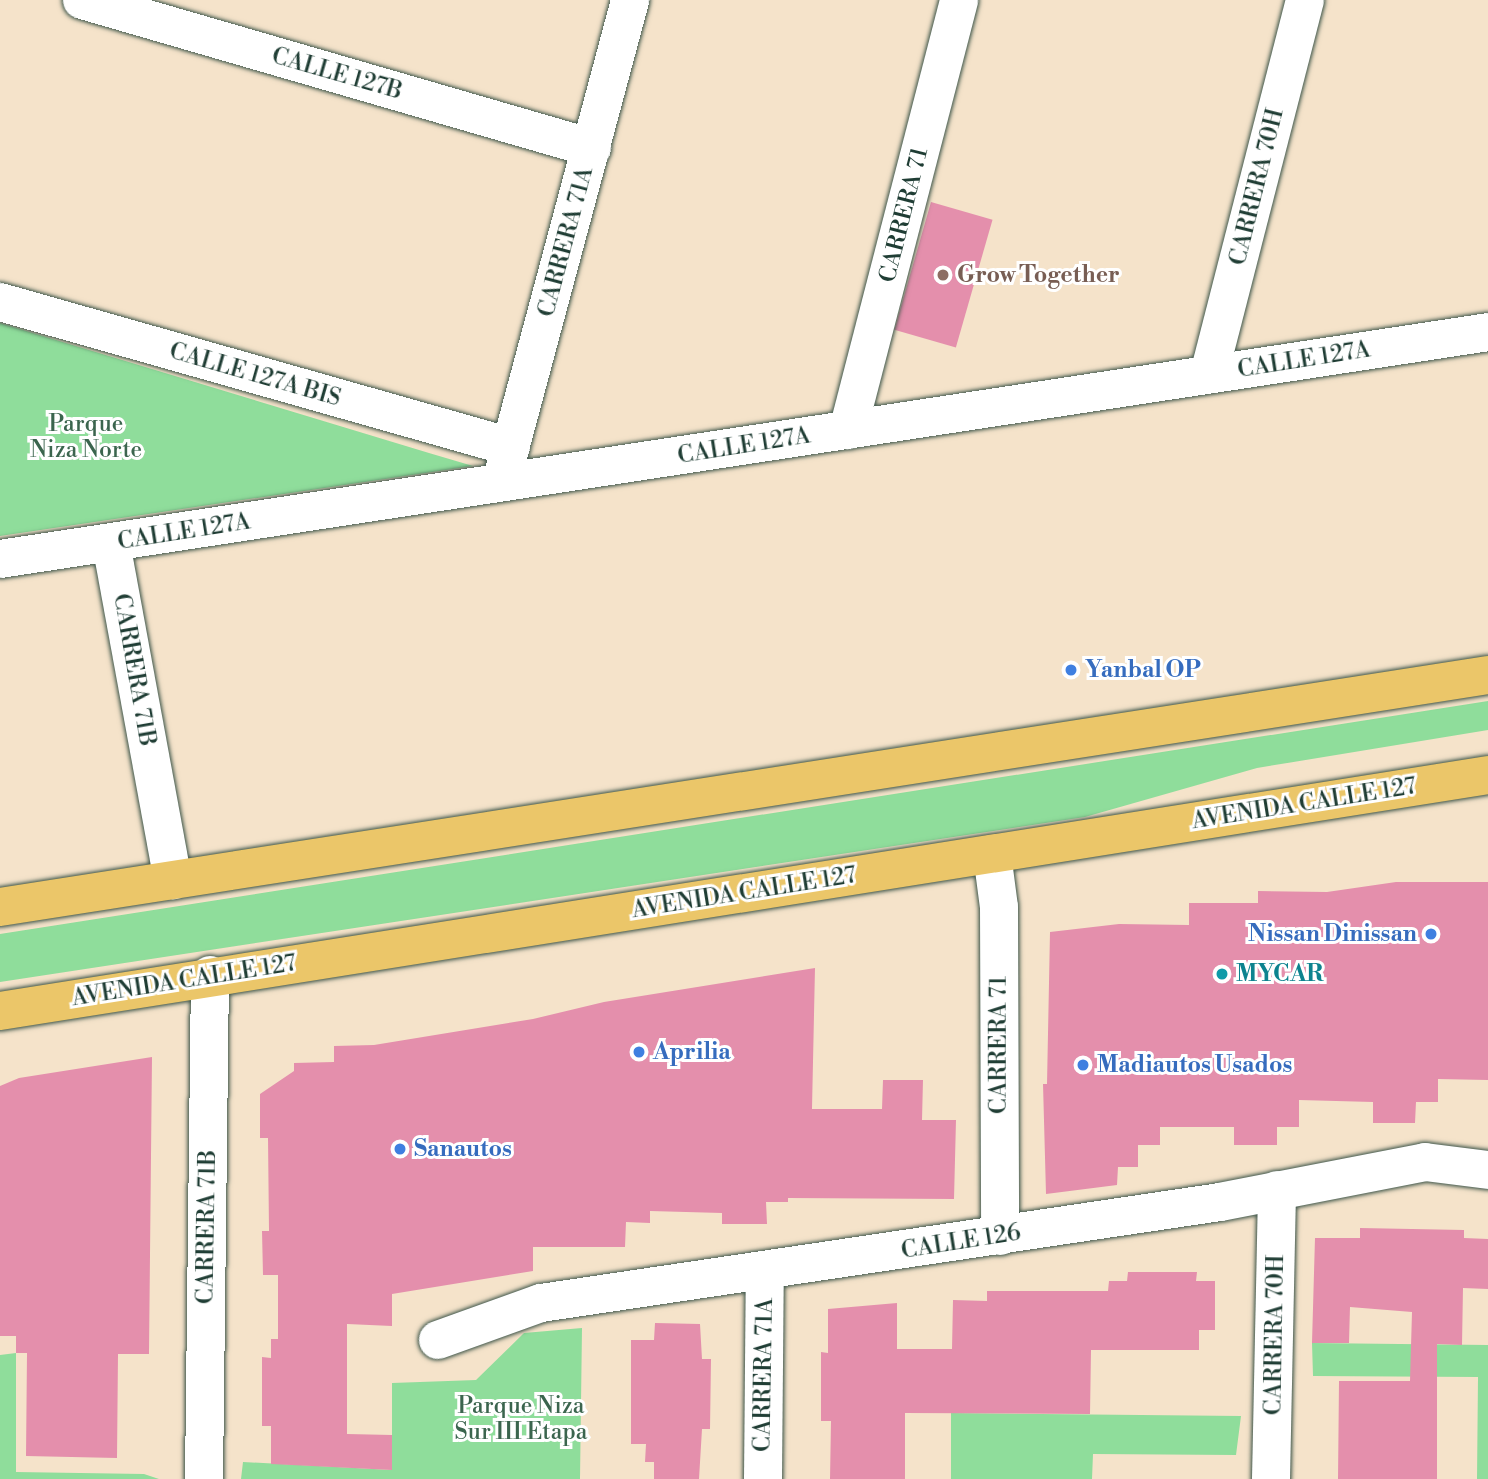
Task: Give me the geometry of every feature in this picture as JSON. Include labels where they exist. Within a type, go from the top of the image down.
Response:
[{"type":"main road","points":[[0,908],[1488,675]]},
{"type":"main road","name":"AVENIDA CALLE 127","points":[[0,1011],[210,975],[992,855],[1488,775]]},
{"type":"street","name":"CALLE 127B","points":[[82,0],[592,148]]},
{"type":"street","name":"CARRERA 71A","points":[[500,484],[630,0]]},
{"type":"street","name":"CARRERA 71","points":[[848,430],[959,0]]},
{"type":"street","name":"CARRERA 70H","points":[[1209,374],[1305,0]]},
{"type":"street","name":"CALLE 127A BIS","points":[[0,302],[511,447]]},
{"type":"street","name":"CALLE 127A","points":[[0,559],[1488,332]]},
{"type":"street","name":"CARRERA 71B","points":[[111,543],[173,880]]},
{"type":"street","name":"CARRERA 71","points":[[992,855],[999,907],[1000,1236]]},
{"type":"street","name":"CARRERA 71B","points":[[204,1479],[210,975]]},
{"type":"street","name":"CALLE 126","points":[[438,1340],[541,1303],[1000,1236],[1277,1190],[1425,1162],[1488,1170]]},
{"type":"street","name":"CARRERA 70H","points":[[1271,1479],[1277,1190]]},
{"type":"street","name":"CARRERA 71A","points":[[763,1479],[765,1270]]},
{"type":"green space","name":"Parque Niza Norte","points":[[0,323],[429,453],[473,466],[0,536]]},
{"type":"green space","points":[[1488,701],[1488,730],[1257,768],[1085,817],[0,982],[0,934]]},
{"type":"green space","name":"Parque Niza Sur III Etapa","points":[[582,1328],[580,1479],[241,1479],[243,1462],[392,1470],[392,1383],[476,1380],[524,1333]]},
{"type":"green space","points":[[1312,1343],[1488,1345],[1488,1479],[1477,1479],[1478,1377],[1313,1376]]},
{"type":"green space","points":[[16,1353],[16,1472],[144,1474],[159,1479],[0,1479],[0,1355]]},
{"type":"green space","points":[[951,1413],[1241,1416],[1236,1455],[1093,1454],[1092,1479],[951,1479]]},
{"type":"building","name":"Grow Together","points":[[931,202],[993,220],[956,347],[894,330]]},
{"type":"building","points":[[1396,882],[1488,882],[1488,1080],[1438,1079],[1438,1102],[1416,1102],[1415,1123],[1373,1123],[1373,1102],[1299,1100],[1299,1127],[1277,1127],[1277,1145],[1234,1145],[1234,1127],[1160,1127],[1160,1145],[1138,1145],[1138,1167],[1118,1167],[1117,1185],[1046,1194],[1043,1084],[1047,1084],[1050,932],[1119,924],[1189,925],[1189,903],[1258,903],[1258,891],[1327,892]]},
{"type":"building","points":[[815,968],[812,1109],[882,1109],[883,1080],[923,1080],[922,1120],[956,1120],[954,1199],[788,1198],[788,1202],[766,1202],[767,1224],[722,1224],[722,1213],[650,1211],[650,1223],[626,1222],[625,1247],[533,1247],[533,1271],[392,1294],[392,1326],[347,1324],[347,1434],[392,1435],[392,1470],[271,1464],[271,1426],[262,1426],[262,1357],[271,1358],[271,1339],[278,1339],[278,1275],[263,1275],[262,1231],[269,1231],[268,1138],[260,1138],[260,1094],[294,1071],[294,1063],[334,1062],[334,1046],[374,1045],[533,1019],[604,1002]]},
{"type":"building","points":[[152,1057],[149,1354],[118,1354],[117,1458],[26,1456],[27,1353],[16,1353],[16,1336],[0,1336],[0,1086],[19,1078]]},
{"type":"building","points":[[1360,1228],[1464,1230],[1464,1238],[1488,1239],[1488,1289],[1463,1288],[1462,1345],[1437,1344],[1437,1479],[1338,1479],[1339,1381],[1410,1381],[1412,1312],[1350,1307],[1349,1343],[1312,1343],[1315,1238],[1360,1238]]},
{"type":"building","points":[[1128,1272],[1197,1272],[1196,1281],[1215,1281],[1215,1330],[1199,1330],[1199,1350],[1091,1350],[1090,1414],[905,1413],[905,1479],[830,1479],[831,1421],[821,1421],[821,1352],[828,1353],[828,1309],[897,1303],[897,1349],[952,1349],[953,1300],[987,1301],[987,1291],[1108,1291],[1109,1281],[1127,1281]]},
{"type":"building","points":[[655,1323],[700,1324],[702,1359],[711,1359],[710,1429],[702,1429],[699,1479],[654,1479],[654,1462],[645,1462],[646,1444],[631,1444],[631,1340],[654,1340]]},
{"type":"place","name":"Grow Together","points":[[943,275]]},
{"type":"place","name":"Yanbal OP","points":[[1071,670]]},
{"type":"place","name":"Nissan Dinissan","points":[[1431,934]]},
{"type":"place","name":"MYCAR","points":[[1222,974]]},
{"type":"place","name":"Aprilia","points":[[639,1052]]},
{"type":"place","name":"Madiautos Usados","points":[[1083,1065]]},
{"type":"place","name":"Sanautos","points":[[400,1149]]}]
